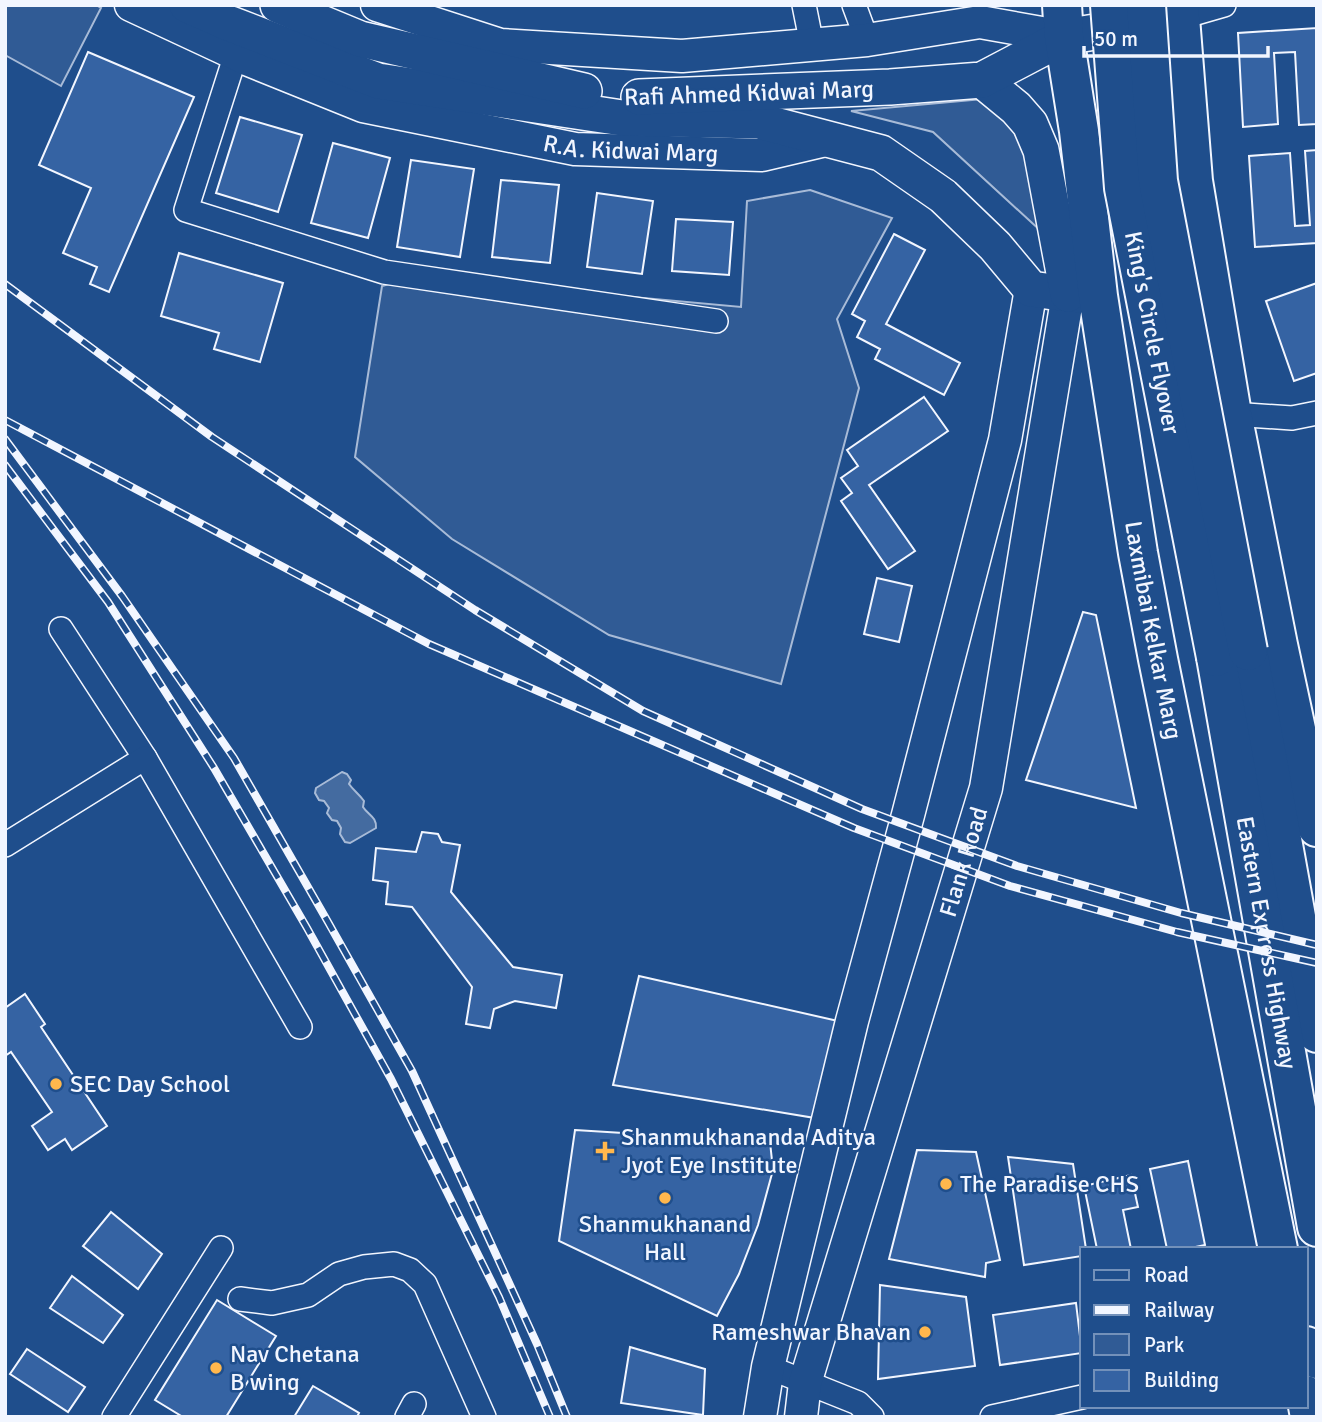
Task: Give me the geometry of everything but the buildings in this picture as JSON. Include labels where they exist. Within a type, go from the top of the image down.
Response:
[{"type":"highway","name":"King's Circle Flyover","points":[[1110,5],[1124,188],[1232,654]]},
{"type":"highway","name":"King's Circle Flyover","points":[[1168,9],[1158,181],[1232,654]]},
{"type":"highway","points":[[1168,9],[1193,181],[1232,414],[1317,829]]},
{"type":"highway","name":"Laxmibai Kelkar Marg","points":[[1063,21],[1079,131],[1083,295],[1138,553],[1278,1247]]},
{"type":"highway","name":"Eastern Express Highway","points":[[1232,654],[1246,730],[1317,1227]]},
{"type":"highway","name":"Eastern Express Highway","points":[[1246,730],[1317,1033]]},
{"type":"highway","points":[[1246,730],[1317,829]]},
{"type":"highway","points":[[1199,858],[1246,730]]},
{"type":"main road","points":[[187,5],[378,81],[622,118],[759,121],[830,139]]},
{"type":"main road","name":"Rafi Ahmed Kidwai Marg","points":[[278,5],[360,39],[614,98],[890,87],[982,80],[1063,21],[1168,9]]},
{"type":"main road","points":[[982,80],[1016,107],[1030,124],[1041,149],[1083,295],[1031,289]]},
{"type":"main road","name":"R.A. Kidwai Marg","points":[[830,139],[881,153],[943,196],[995,246],[1031,289]]},
{"type":"street","name":"R.A. Kidwai Marg","points":[[131,5],[236,54],[363,106],[575,149],[762,155],[830,139]]},
{"type":"street","points":[[377,5],[500,45],[682,56],[867,40],[980,22],[1063,21]]},
{"type":"street","points":[[804,5],[812,46]]},
{"type":"street","points":[[854,5],[867,40]]},
{"type":"street","points":[[1168,9],[1224,5]]},
{"type":"street","points":[[236,54],[186,210],[384,272],[716,321]]},
{"type":"street","points":[[760,1417],[768,1367],[852,1021],[1005,440],[1031,289]]},
{"type":"street","name":"Flank Road","points":[[801,1417],[805,1383],[986,788],[1083,295]]},
{"type":"street","points":[[1232,414],[1292,418],[1317,413]]},
{"type":"street","points":[[1292,418],[1317,429]]},
{"type":"street","points":[[61,629],[145,758],[300,1027]]},
{"type":"street","points":[[5,845],[145,758]]},
{"type":"street","points":[[114,1417],[221,1248]]},
{"type":"street","points":[[240,1299],[272,1303],[308,1295],[339,1274],[364,1267],[394,1264],[410,1270],[425,1284],[484,1417]]},
{"type":"street","points":[[768,1367],[858,1403],[872,1417]]},
{"type":"street","points":[[992,1417],[1080,1397]]},
{"type":"green space","points":[[5,5],[96,5],[101,8],[61,86],[5,55]]},
{"type":"green space","points":[[983,99],[1033,145],[1043,233],[933,132],[851,111]]},
{"type":"green space","points":[[810,190],[892,218],[837,319],[859,388],[781,684],[609,635],[452,539],[355,457],[382,286],[415,277],[741,307],[747,201]]},
{"type":"shaded area","points":[[342,772],[351,780],[349,784],[364,801],[363,807],[376,824],[376,828],[350,843],[345,842],[337,821],[332,820],[327,813],[329,808],[315,793],[316,788]]},
{"type":"railway","points":[[5,284],[212,437],[475,610],[643,711],[862,809],[1017,866],[1181,913],[1317,945]]},
{"type":"railway","points":[[5,420],[429,644],[854,828],[1010,886],[1177,932],[1317,963]]},
{"type":"railway","points":[[5,439],[122,596],[234,758],[412,1071],[537,1344],[567,1417]]},
{"type":"railway","points":[[5,465],[108,602],[214,768],[307,928],[391,1079],[499,1297],[550,1417]]},
{"type":"place","name":"SEC Day School","points":[[56,1084]]},
{"type":"place","name":"Shanmukhananda Aditya Jyot Eye Institute","points":[[605,1151]]},
{"type":"place","name":"The Paradise CHS","points":[[946,1184]]},
{"type":"place","name":"Shanmukhanand Hall","points":[[665,1198]]},
{"type":"place","name":"Rameshwar Bhavan","points":[[925,1332]]},
{"type":"place","name":"Nav Chetana B wing","points":[[216,1368]]}]
